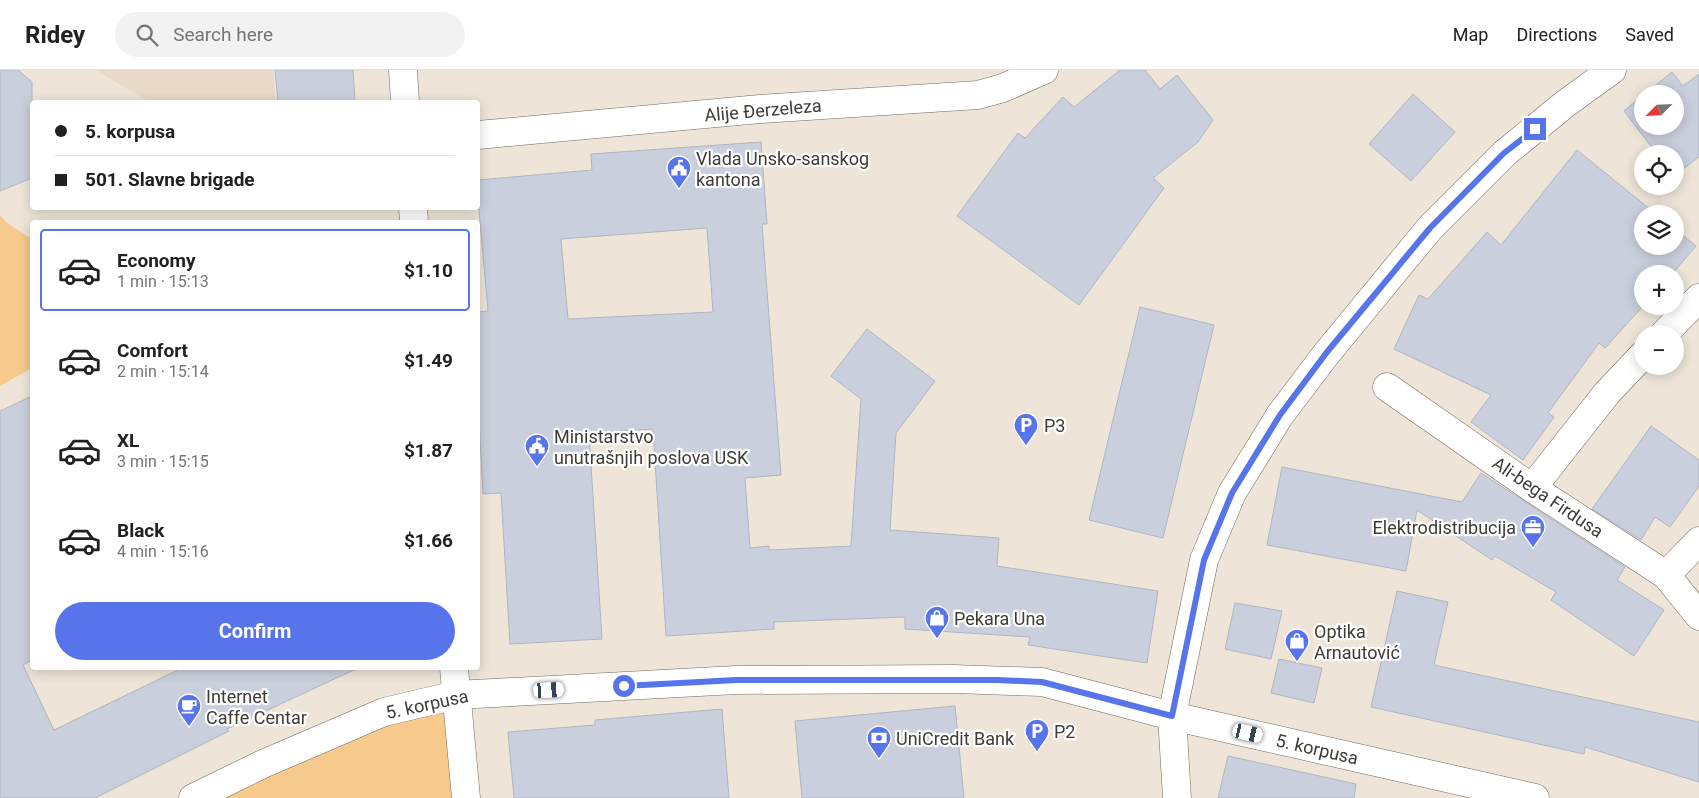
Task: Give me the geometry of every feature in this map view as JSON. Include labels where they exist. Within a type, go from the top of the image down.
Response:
[{"type":"street","points":[[403,70],[405,100]]},
{"type":"street","name":"Alije Đerzeleza","points":[[480,136],[760,109],[978,95],[1003,88],[1044,70]]},
{"type":"street","points":[[1178,798],[1172,716],[1204,560],[1232,493],[1280,415],[1327,352],[1430,228],[1504,153],[1565,104],[1612,70]]},
{"type":"street","points":[[1673,325],[1699,298]]},
{"type":"street","points":[[1532,488],[1607,393],[1634,364]]},
{"type":"street","name":"Ali-bega Firdusa","points":[[1387,387],[1532,488],[1666,575],[1699,616]]},
{"type":"street","points":[[1666,575],[1699,541]]},
{"type":"street","points":[[454,670],[466,798]]},
{"type":"street","name":"5. korpusa","points":[[193,798],[384,712],[456,695],[736,680],[997,680],[1042,682],[1172,716],[1535,798]]},
{"type":"shaded area","points":[[96,70],[273,70],[276,100],[146,100]]},
{"type":"shaded area","points":[[0,215],[7,223],[30,238],[30,369],[0,386]]},
{"type":"shaded area","points":[[456,695],[466,798],[193,798]]},
{"type":"building","points":[[0,70],[18,70],[32,82],[32,100],[30,100],[30,179],[0,191]]},
{"type":"building","points":[[275,70],[353,70],[355,100],[278,100]]},
{"type":"building","points":[[1120,70],[1145,70],[1160,89],[1177,75],[1213,120],[1198,142],[1153,178],[1164,188],[1079,305],[957,216],[1018,133],[1025,138],[1063,97],[1074,107]]},
{"type":"building","points":[[1672,72],[1682,85],[1656,85]]},
{"type":"building","points":[[1699,74],[1699,157],[1684,168],[1684,145],[1650,145],[1642,135],[1684,135],[1684,85]]},
{"type":"building","points":[[1413,94],[1455,132],[1411,181],[1369,144]]},
{"type":"building","points":[[1634,103],[1634,124],[1624,111]]},
{"type":"building","points":[[761,142],[767,224],[762,224],[781,475],[745,478],[750,548],[769,546],[769,550],[851,546],[861,399],[831,376],[867,329],[935,381],[896,433],[890,530],[999,538],[997,566],[1158,591],[1147,663],[1028,645],[1030,637],[905,629],[905,617],[774,622],[774,629],[666,636],[653,429],[589,433],[602,639],[510,644],[501,493],[483,494],[480,438],[480,312],[488,311],[479,210],[480,180],[592,170],[591,154]],"holes":[[[707,228],[713,312],[568,319],[561,239]]]},
{"type":"building","points":[[1577,150],[1645,205],[1634,205],[1634,255],[1684,255],[1684,236],[1696,246],[1680,265],[1634,265],[1635,315],[1605,348],[1599,343],[1548,413],[1554,417],[1523,460],[1471,422],[1491,395],[1394,349],[1419,295],[1428,299],[1487,232],[1501,245]]},
{"type":"building","points":[[1140,307],[1214,325],[1163,538],[1089,520]]},
{"type":"building","points":[[30,397],[30,661],[23,665],[54,730],[178,670],[354,670],[227,729],[229,731],[95,798],[0,798],[0,411]]},
{"type":"building","points":[[1651,426],[1699,460],[1699,486],[1670,527],[1655,517],[1641,540],[1592,509]]},
{"type":"building","points":[[1282,467],[1462,502],[1481,473],[1625,567],[1617,580],[1664,610],[1634,656],[1551,600],[1556,592],[1495,556],[1492,560],[1417,510],[1406,571],[1267,545]]},
{"type":"building","points":[[1397,591],[1448,602],[1434,665],[1699,722],[1699,782],[1585,747],[1584,754],[1371,707]]},
{"type":"building","points":[[1235,603],[1282,611],[1271,659],[1225,649]]},
{"type":"building","points":[[1279,659],[1322,668],[1314,703],[1271,693]]},
{"type":"building","name":"UniCredit Bank","points":[[955,706],[964,798],[802,798],[795,721]]},
{"type":"building","points":[[722,709],[729,798],[514,798],[508,732],[595,725],[595,720]]},
{"type":"building","points":[[1228,756],[1356,784],[1354,798],[1218,798]]},
{"type":"place","name":"Vlada Unsko-sanskog kantona","points":[[679,189]]},
{"type":"place","name":"P3","points":[[1026,446]]},
{"type":"place","name":"Ministarstvo unutrašnjih poslova USK","points":[[537,467]]},
{"type":"place","name":"Elektrodistribucija","points":[[1533,548]]},
{"type":"place","name":"Pekara Una","points":[[937,639]]},
{"type":"place","name":"Optika Arnautović","points":[[1297,662]]},
{"type":"place","name":"Internet Caffe Centar","points":[[189,727]]},
{"type":"place","name":"P2","points":[[1037,752]]},
{"type":"place","name":"UniCredit Bank","points":[[879,759]]},
{"type":"route","points":[[624,686],[736,680],[953,679],[1042,682],[1172,716],[1204,560],[1232,493],[1280,415],[1327,352],[1430,228],[1504,153],[1535,129]]}]
